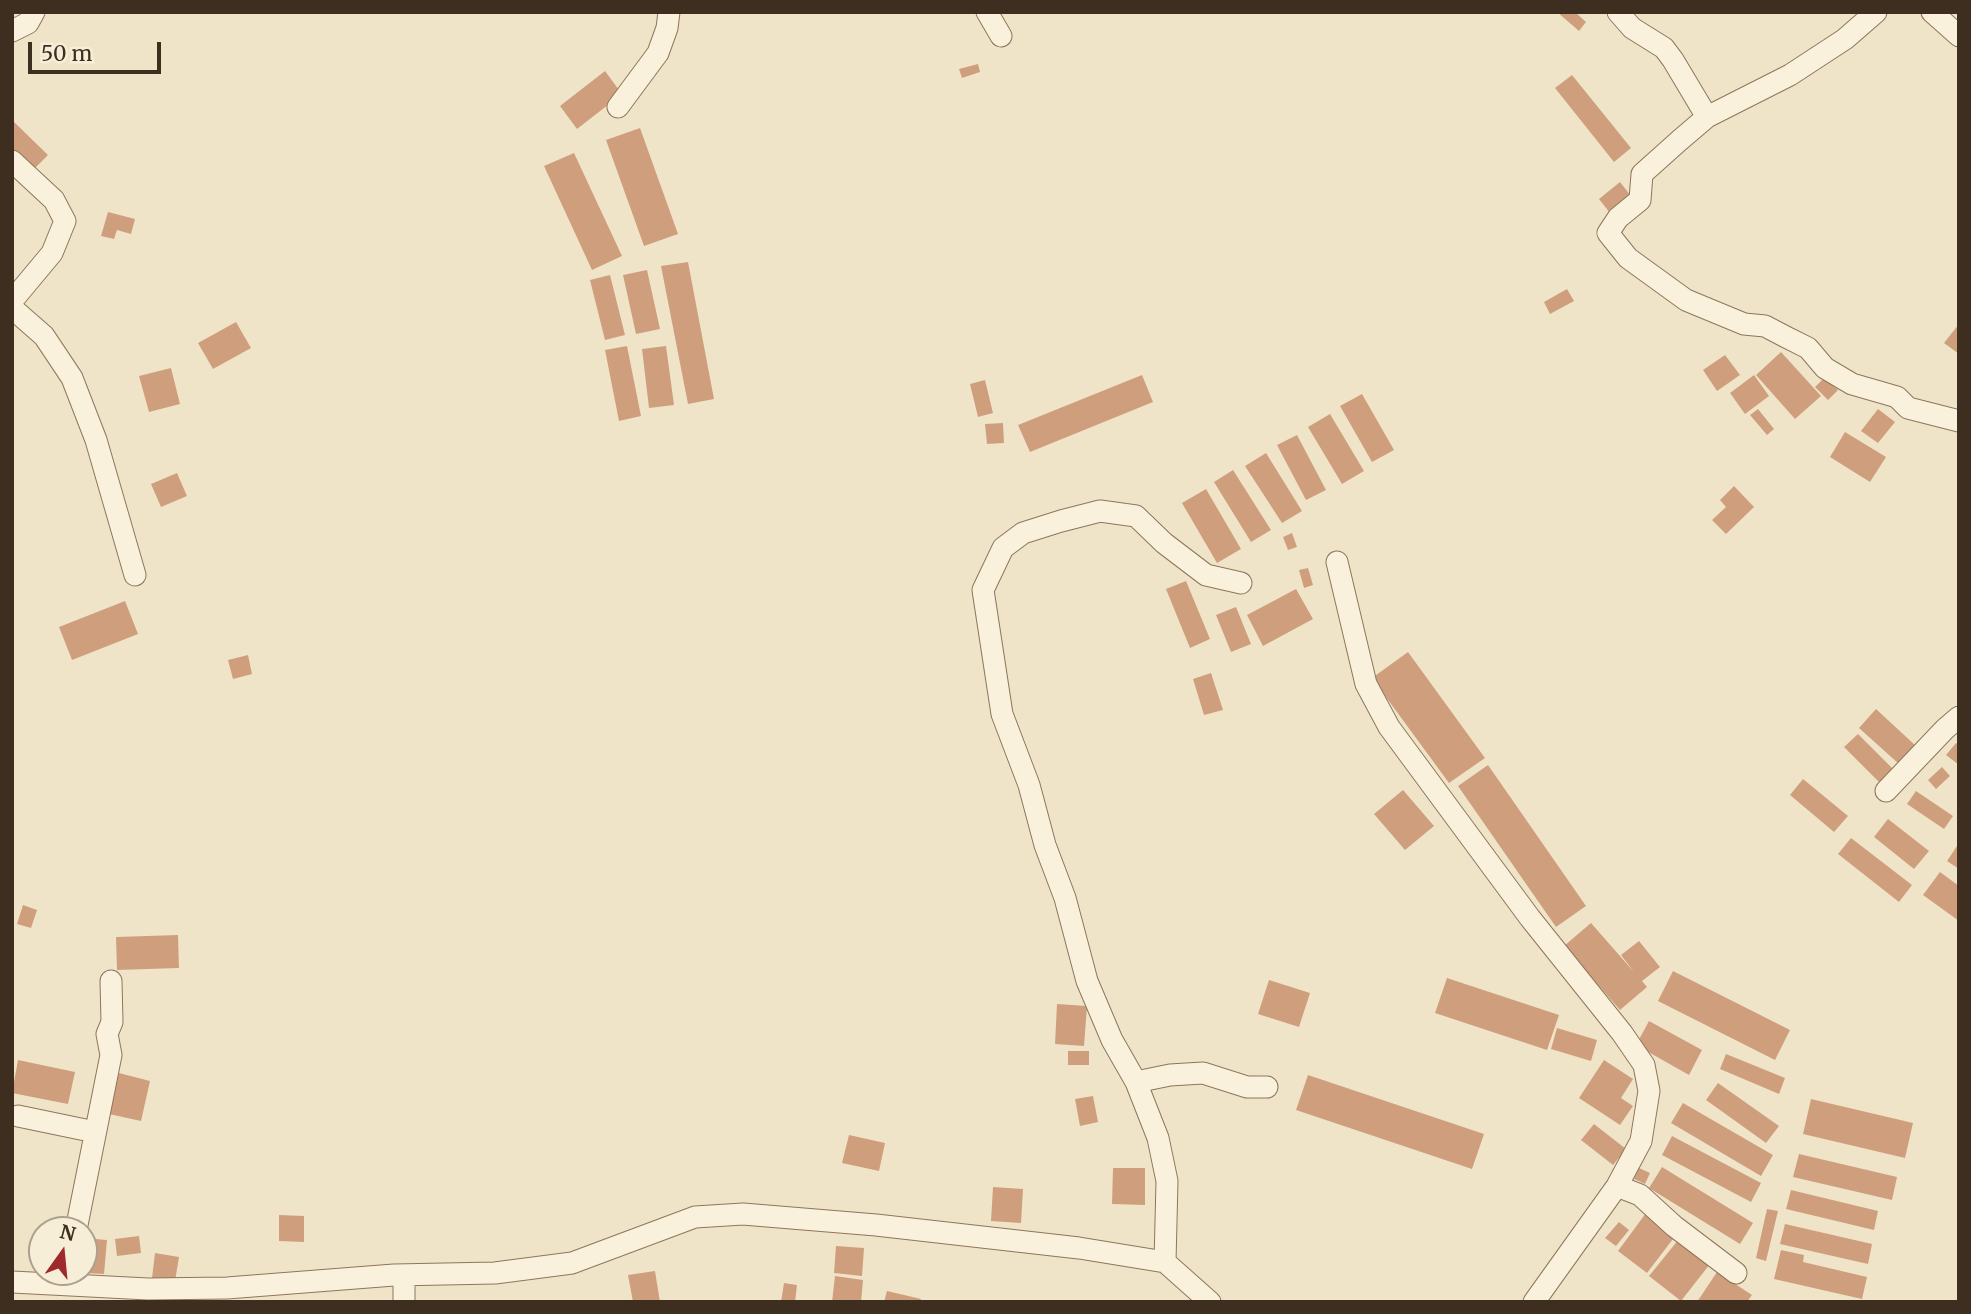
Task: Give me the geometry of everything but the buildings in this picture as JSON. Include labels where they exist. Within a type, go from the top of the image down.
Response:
[{"type":"street","points":[[12,31],[27,23],[34,12]]},
{"type":"street","points":[[618,107],[658,53],[667,28],[669,12]]},
{"type":"street","points":[[987,12],[1001,36]]},
{"type":"street","points":[[1618,12],[1632,27],[1664,48],[1707,117]]},
{"type":"street","points":[[1876,12],[1845,39],[1790,75],[1707,117],[1642,174],[1640,200],[1618,218],[1608,233],[1628,258],[1686,300],[1744,324],[1765,326],[1808,348],[1825,368],[1852,384],[1897,397],[1908,408],[1959,422]]},
{"type":"street","points":[[1932,12],[1959,36]]},
{"type":"street","points":[[12,161],[54,200],[65,220],[52,253],[12,301]]},
{"type":"street","points":[[12,309],[44,337],[72,377],[96,440],[135,575]]},
{"type":"street","points":[[1165,1262],[1167,1181],[1158,1138],[1136,1082],[1112,1040],[1087,981],[1065,898],[1045,845],[1029,785],[1002,714],[983,590],[1003,548],[1023,533],[1061,520],[1100,512],[1136,516],[1164,543],[1206,575],[1241,583]]},
{"type":"street","points":[[1337,562],[1366,684],[1389,727],[1530,918],[1622,1033],[1644,1065],[1649,1091],[1641,1141],[1617,1186],[1534,1302]]},
{"type":"street","points":[[1886,791],[1959,717]]},
{"type":"street","points":[[79,1216],[111,1055],[107,1034],[112,1022],[111,981]]},
{"type":"street","points":[[1136,1082],[1170,1075],[1203,1073],[1247,1087],[1267,1087]]},
{"type":"street","points":[[18,1116],[95,1132]]},
{"type":"street","points":[[1617,1186],[1640,1195],[1674,1226],[1736,1273]]},
{"type":"street","points":[[98,1283],[148,1289],[227,1287],[404,1275],[495,1273],[572,1263],[695,1217],[743,1214],[876,1225],[1079,1248],[1165,1262],[1210,1302]]},
{"type":"street","points":[[404,1275],[404,1302]]}]
